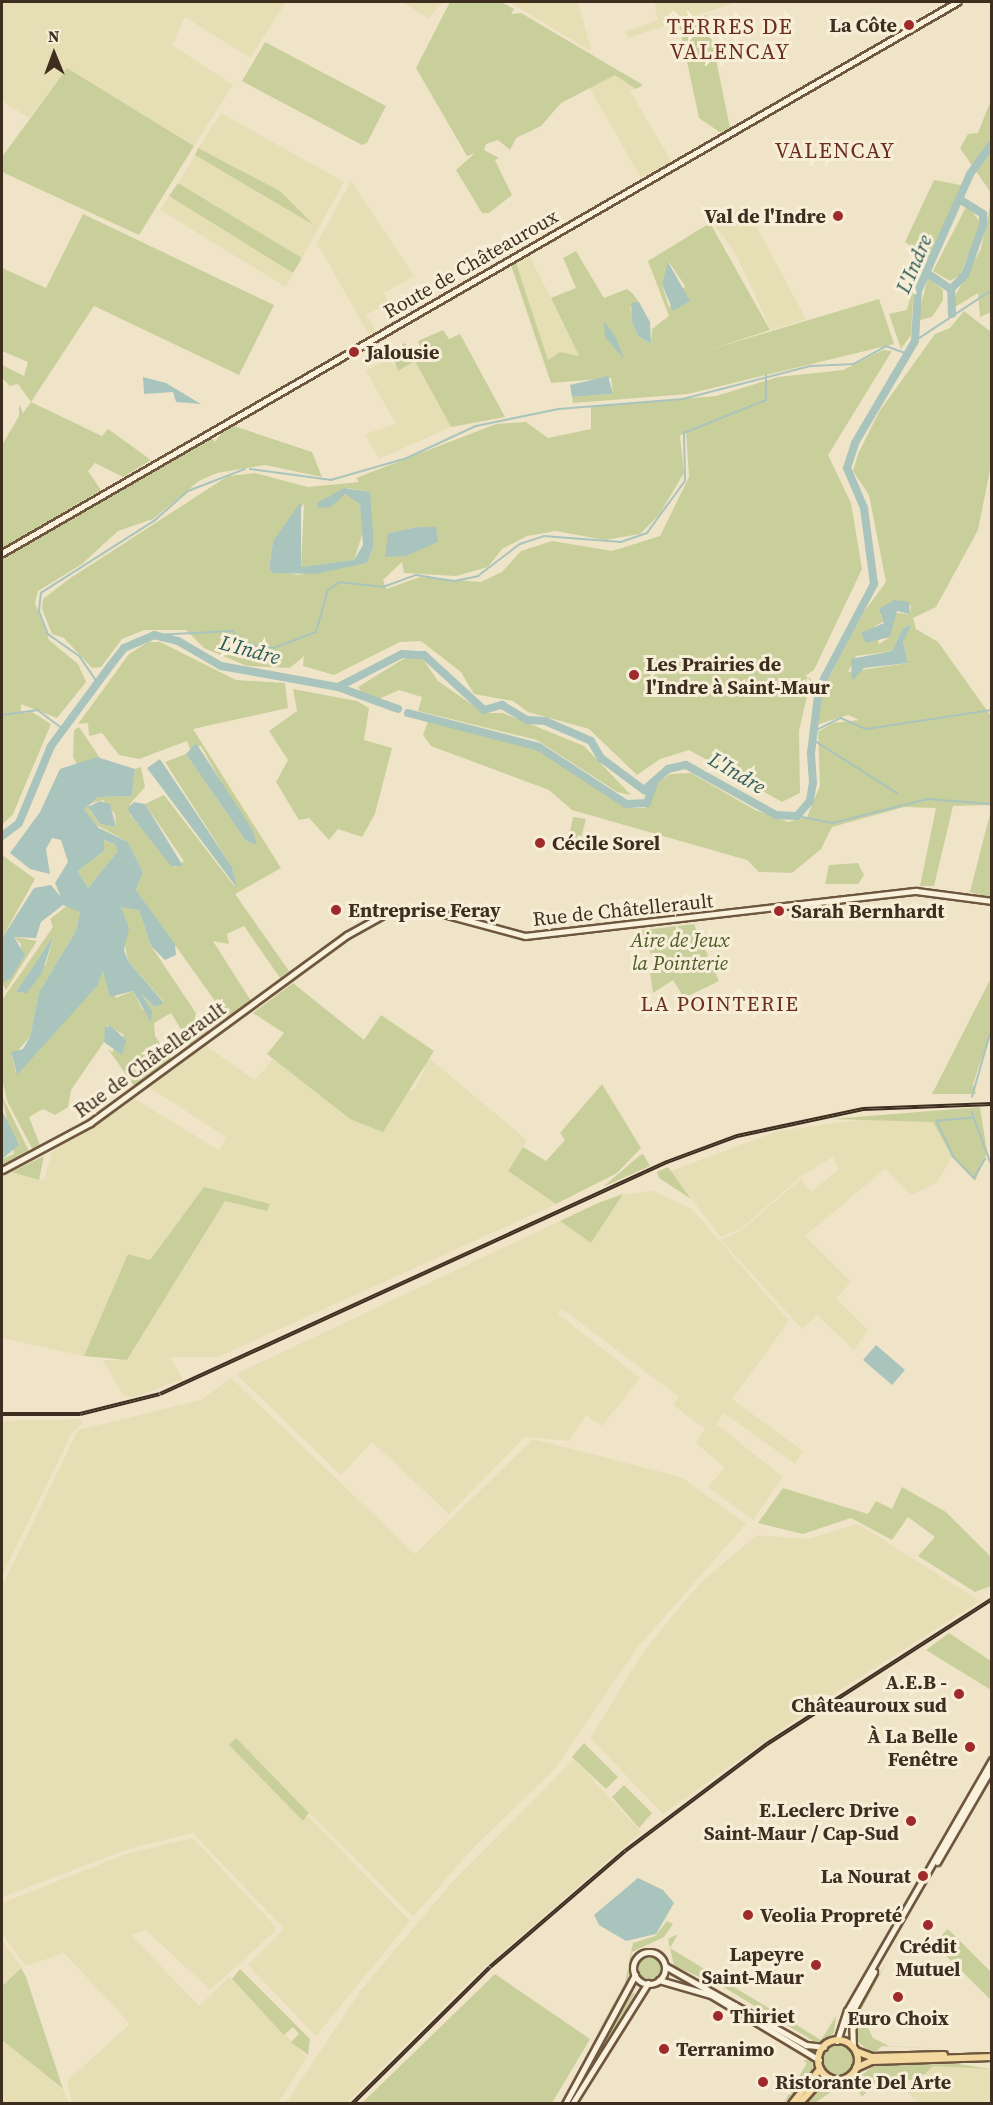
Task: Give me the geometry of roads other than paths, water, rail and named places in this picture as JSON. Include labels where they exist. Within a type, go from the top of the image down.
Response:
[{"type":"main road","points":[[830,2078],[820,2069],[819,2060],[824,2047],[837,2041],[872,2056],[992,2055]]},
{"type":"main road","points":[[854,2049],[856,2068]]},
{"type":"main road","points":[[799,2103],[820,2081],[830,2078],[843,2079],[856,2068],[872,2061],[992,2055]]},
{"type":"main road","points":[[792,2103],[820,2069]]},
{"type":"street","name":"Route de Châteauroux","points":[[2,553],[957,2]]},
{"type":"street","name":"Rue de Châtellerault","points":[[2,1170],[46,1149],[365,922],[394,909],[425,909],[525,936],[916,891],[992,902]]},
{"type":"street","points":[[837,2041],[847,2011],[992,1760]]},
{"type":"street","points":[[854,2049],[849,2029],[857,2001],[992,1767]]},
{"type":"street","points":[[565,2103],[629,1995],[635,1975],[634,1964],[645,1952],[660,1956],[665,1966],[806,2044],[824,2047]]},
{"type":"street","points":[[659,1980],[665,1966]]},
{"type":"street","points":[[635,1975],[648,1983]]},
{"type":"street","points":[[572,2103],[648,1983],[659,1980],[711,1995],[819,2060]]},
{"type":"water","points":[[668,262],[690,301],[673,311],[662,284]]},
{"type":"water","points":[[639,302],[650,322],[651,344],[638,336],[632,321],[631,303]]},
{"type":"water","points":[[604,321],[616,338],[624,359],[605,337]]},
{"type":"water","points":[[608,376],[613,394],[572,397],[570,385]]},
{"type":"water","points":[[143,377],[166,383],[201,404],[176,402],[173,392],[144,394]]},
{"type":"water","points":[[344,488],[370,492],[374,545],[367,563],[315,574],[273,573],[269,569],[273,541],[301,502],[301,567],[354,560],[363,545],[360,504],[345,494],[331,507],[318,508],[317,503]]},
{"type":"water","points":[[418,527],[436,527],[438,542],[406,556],[385,557],[388,533]]},
{"type":"water","points":[[894,600],[909,602],[910,614],[897,611],[890,637],[866,643],[861,633],[884,623],[879,609]]},
{"type":"water","points":[[912,625],[903,641],[908,663],[864,668],[852,681],[851,659],[892,651],[903,628]]},
{"type":"water","points":[[196,743],[252,829],[257,845],[246,841],[186,754]]},
{"type":"water","points":[[97,757],[135,769],[132,796],[98,797],[84,810],[99,828],[128,842],[143,872],[136,890],[175,944],[176,955],[165,960],[151,946],[139,910],[121,907],[129,928],[124,950],[128,961],[164,1003],[155,1007],[142,995],[152,1011],[151,1022],[133,991],[110,997],[103,971],[98,985],[17,1075],[11,1052],[23,1049],[30,1037],[39,992],[76,931],[80,912],[63,905],[41,922],[36,938],[14,937],[25,955],[11,978],[2,983],[2,938],[34,888],[51,885],[61,897],[55,883],[68,862],[61,840],[52,838],[46,849],[50,874],[30,869],[10,853],[40,812],[60,769]],"holes":[[[104,840],[116,845],[117,852],[88,888],[78,871],[104,851]]]},
{"type":"water","points":[[160,759],[232,867],[237,888],[147,768]]},
{"type":"water","points":[[100,801],[110,804],[116,827],[100,824],[88,807]]},
{"type":"water","points":[[134,802],[145,804],[183,866],[171,866],[130,814],[128,808]]},
{"type":"water","points":[[54,935],[42,973],[27,993],[16,992]]},
{"type":"water","points":[[111,1026],[126,1040],[122,1055],[104,1042],[105,1027]]},
{"type":"water","points":[[2,1110],[19,1145],[2,1159]]},
{"type":"water","points":[[876,1345],[905,1370],[892,1385],[863,1360]]},
{"type":"water","points":[[638,1878],[663,1890],[674,1903],[656,1934],[626,1941],[599,1925],[594,1915]]},
{"type":"waterway","name":"L'Indre","points":[[2,836],[19,823],[51,746],[110,666],[124,648],[154,635],[178,641],[221,666],[338,687],[402,654],[424,655],[484,710],[502,705],[527,720],[545,721],[591,741],[601,758],[644,790],[668,769],[686,765],[776,815],[797,816],[810,801],[813,783],[811,753],[819,688],[874,584],[864,508],[847,468],[855,443],[915,341],[918,291],[970,174],[992,144]]},
{"type":"waterway","points":[[952,314],[951,289],[965,275],[983,225],[983,214],[961,200]]},
{"type":"waterway","points":[[927,273],[951,289]]},
{"type":"waterway","points":[[915,341],[992,290]]},
{"type":"waterway","points":[[250,469],[331,480],[407,458],[476,426],[559,409],[683,399],[811,366],[854,364],[886,346],[908,354]]},
{"type":"waterway","points":[[154,635],[232,631],[253,645],[274,648],[316,632],[328,590],[340,582],[383,587],[416,575],[455,581],[478,576],[520,544],[544,536],[621,542],[647,533],[685,481],[684,433],[766,400],[766,376]]},
{"type":"waterway","points":[[98,684],[80,657],[48,635],[39,611],[41,593],[154,521],[188,491],[245,469]]},
{"type":"waterway","points":[[338,687],[398,709]]},
{"type":"waterway","points":[[2,715],[38,710],[65,730]]},
{"type":"waterway","points":[[813,732],[841,718],[866,729],[992,710]]},
{"type":"waterway","points":[[408,713],[539,747],[626,804],[647,803],[654,783]]},
{"type":"waterway","points":[[812,739],[897,793]]},
{"type":"waterway","points":[[797,816],[833,823],[927,799],[992,804]]},
{"type":"waterway","points":[[972,1097],[992,1027]]},
{"type":"waterway","points":[[972,1112],[992,1166]]},
{"type":"waterway","points":[[973,1118],[937,1121],[953,1156],[974,1178],[985,1159]]},
{"type":"railway","points":[[2,1414],[80,1414],[160,1394],[667,1162],[737,1136],[863,1109],[992,1104]]},
{"type":"railway","points":[[352,2104],[490,1967],[625,1851],[767,1744],[992,1599]]},
{"type":"place","name":"La Côte","points":[[909,25]]},
{"type":"place","name":"Val de l'Indre","points":[[838,216]]},
{"type":"place","name":"Jalousie","points":[[354,352]]},
{"type":"place","name":"Les Prairies de l'Indre à Saint-Maur","points":[[634,675]]},
{"type":"place","name":"Cécile Sorel","points":[[540,843]]},
{"type":"place","name":"Entreprise Feray","points":[[336,910]]},
{"type":"place","name":"Sarah Bernhardt","points":[[779,911]]},
{"type":"place","name":"A.E.B - Châteauroux sud","points":[[959,1694]]},
{"type":"place","name":"À La Belle Fenêtre","points":[[970,1747]]},
{"type":"place","name":"E.Leclerc Drive Saint-Maur / Cap-Sud","points":[[911,1821]]},
{"type":"place","name":"La Nourat","points":[[923,1876]]},
{"type":"place","name":"Veolia Propreté","points":[[748,1915]]},
{"type":"place","name":"Crédit Mutuel","points":[[928,1925]]},
{"type":"place","name":"Lapeyre Saint-Maur","points":[[816,1965]]},
{"type":"place","name":"Euro Choix","points":[[898,1997]]},
{"type":"place","name":"Thiriet","points":[[718,2016]]},
{"type":"place","name":"Terranimo","points":[[664,2049]]},
{"type":"place","name":"Ristorante Del Arte","points":[[763,2082]]},
{"type":"district","name":"TERRES DE VALENCAY","points":[[730,38]]},
{"type":"district","name":"VALENCAY","points":[[835,151]]},
{"type":"district","name":"LA POINTERIE","points":[[720,1004]]},
{"type":"park label","name":"Aire de Jeux la Pointerie","points":[[680,952]]}]
